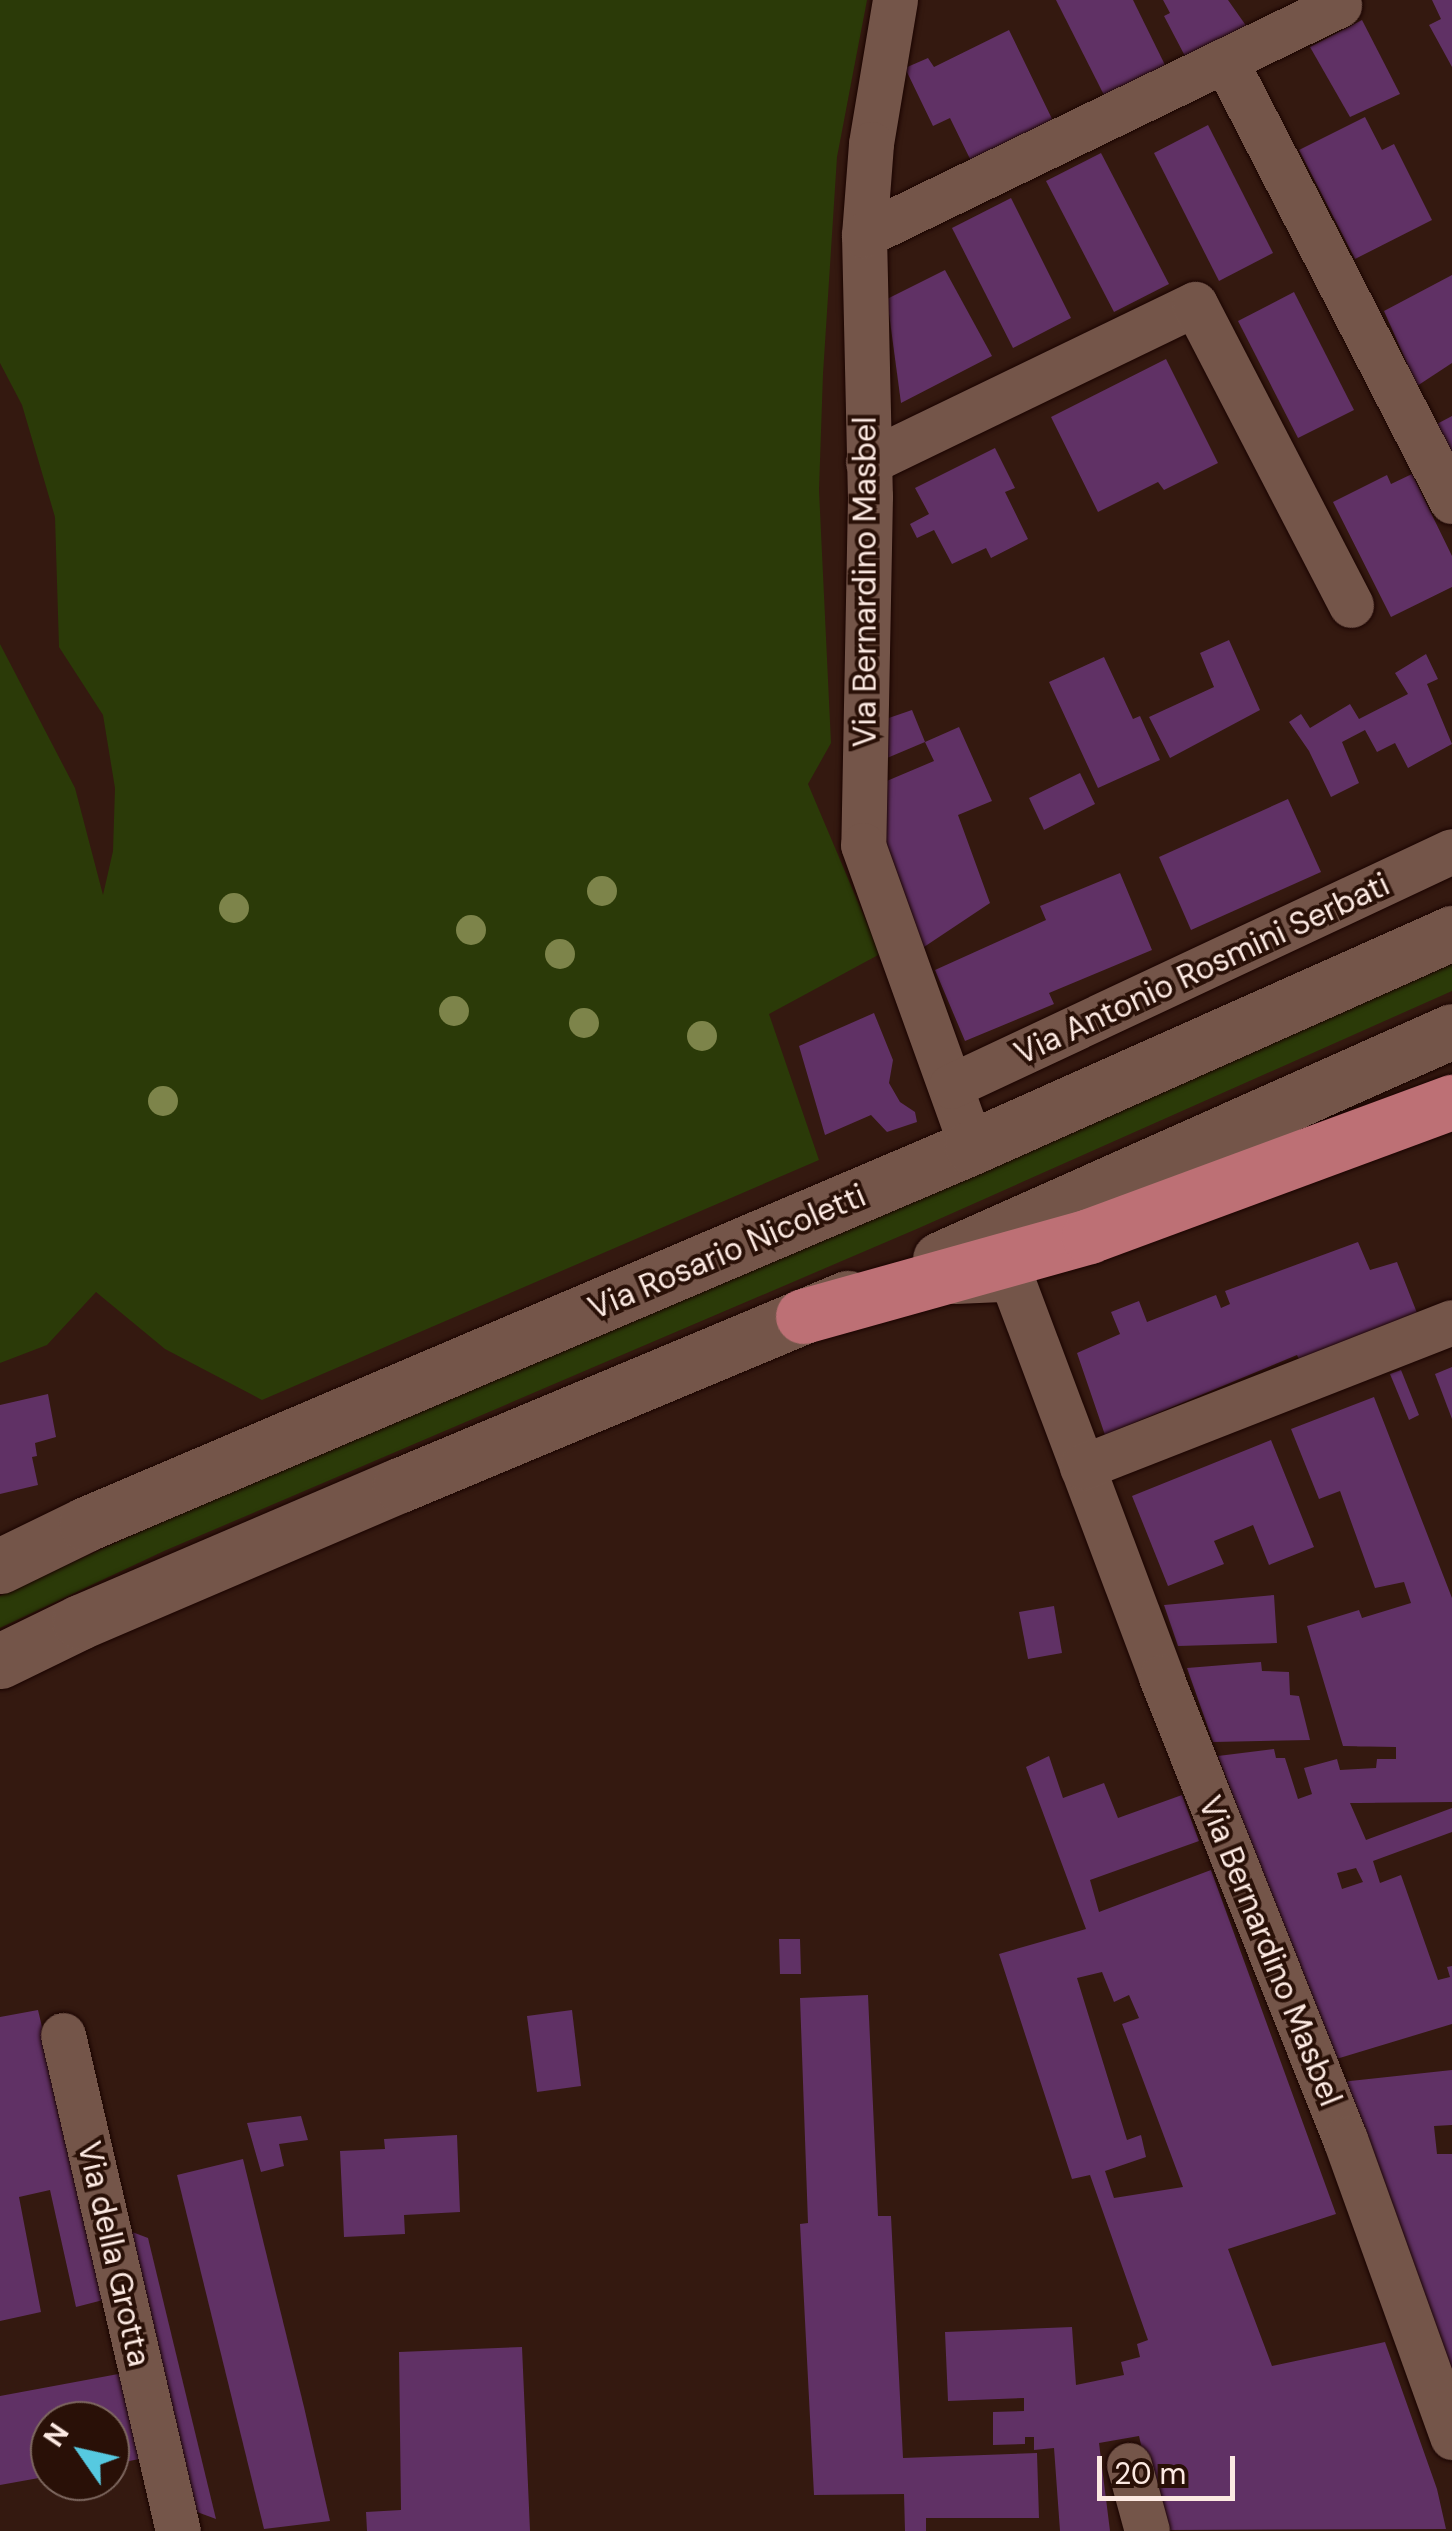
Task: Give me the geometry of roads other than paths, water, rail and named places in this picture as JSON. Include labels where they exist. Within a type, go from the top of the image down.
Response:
[{"type":"highway","points":[[803,1316],[1024,1257],[1174,1208],[1452,1102]]},
{"type":"main road","name":"Via Rosario Nicoletti","points":[[0,1566],[86,1524],[972,1147],[1452,933]]},
{"type":"main road","points":[[0,1661],[80,1622],[803,1316],[1452,1031]]},
{"type":"street","name":"Via Bernardino Masbel","points":[[895,0],[871,144],[864,235],[868,462],[862,845],[972,1147]]},
{"type":"street","points":[[864,235],[1339,5]]},
{"type":"street","points":[[1225,60],[1452,501]]},
{"type":"street","points":[[868,462],[1195,304],[1351,605]]},
{"type":"street","name":"Via Antonio Rosmini Serbati","points":[[951,1086],[1452,851]]},
{"type":"street","name":"Via Bernardino Masbel","points":[[898,1290],[970,1279],[1001,1279],[1014,1286],[1345,2139],[1452,2437]]},
{"type":"street","points":[[1082,1467],[1452,1322]]},
{"type":"street","name":"Via della Grotta","points":[[64,2035],[178,2531]]},
{"type":"street","points":[[1129,2465],[1147,2531]]}]
